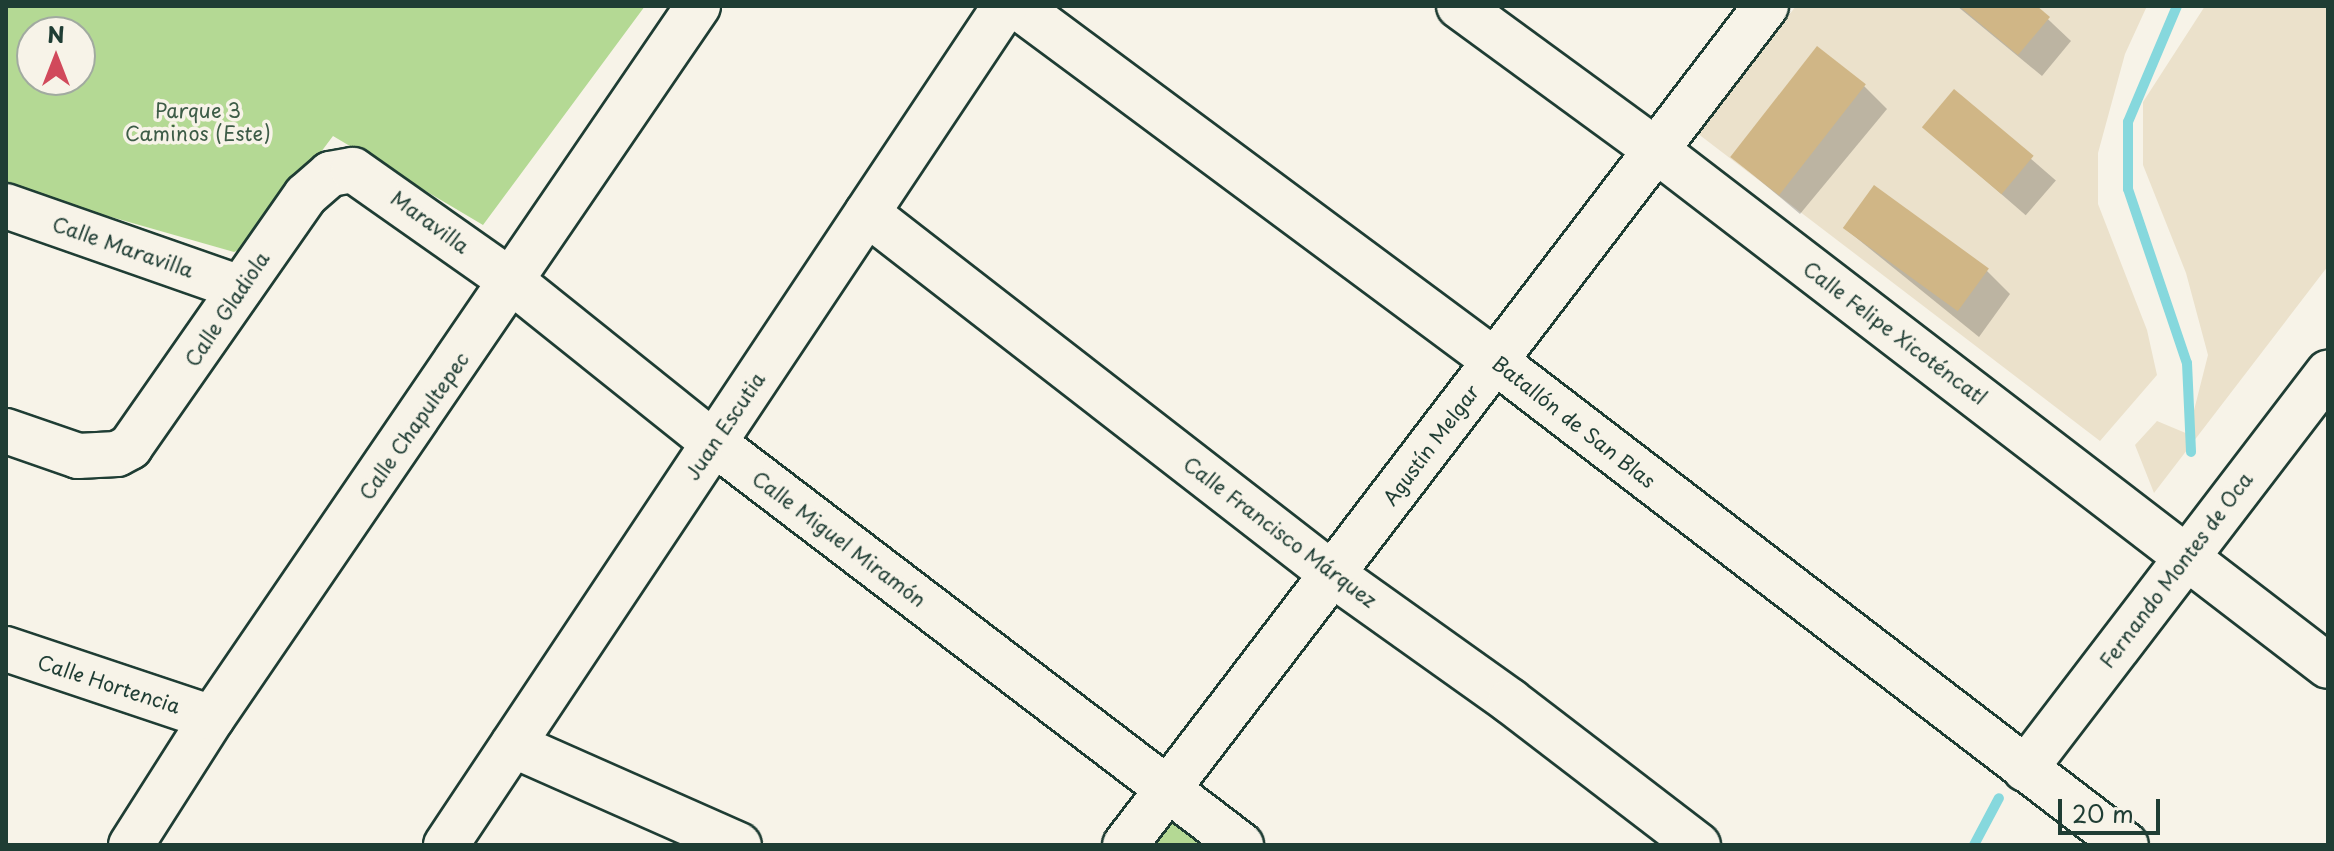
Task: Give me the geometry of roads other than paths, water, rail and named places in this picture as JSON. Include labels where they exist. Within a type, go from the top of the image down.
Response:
[{"type":"street","name":"Calle Chapultepec","points":[[131,845],[212,718],[514,283],[698,6]]},
{"type":"street","name":"Juan Escutia","points":[[446,845],[1005,6]]},
{"type":"street","name":"Batallón de San Blas","points":[[1017,6],[1495,361],[2126,845]]},
{"type":"street","name":"Calle Felipe Xicoténcatl","points":[[1459,6],[1656,150],[2328,666]]},
{"type":"street","name":"Agustín Melgar","points":[[1125,845],[1766,6]]},
{"type":"street","name":"Maravilla","points":[[343,169],[370,179],[514,283]]},
{"type":"street","name":"Calle Gladiola","points":[[6,431],[78,456],[117,454],[140,438],[306,195],[343,169]]},
{"type":"street","name":"Calle Maravilla","points":[[6,206],[240,288]]},
{"type":"street","name":"Calle Francisco Márquez","points":[[867,213],[1332,574],[1510,701],[1698,845]]},
{"type":"street","name":"Calle Miguel Miramón","points":[[514,283],[714,443],[1241,845]]},
{"type":"street","name":"Fernando Montes de Oca","points":[[2025,769],[2328,373]]},
{"type":"street","name":"Calle Hortencia","points":[[6,649],[212,718]]},
{"type":"street","points":[[513,745],[739,845]]},
{"type":"waterway","points":[[2177,6],[2128,122],[2128,189],[2187,363],[2191,452]]},
{"type":"waterway","points":[[1974,845],[1999,798]]},
{"type":"park label","name":"Parque 3 Caminos (Este)","points":[[198,122]]}]
